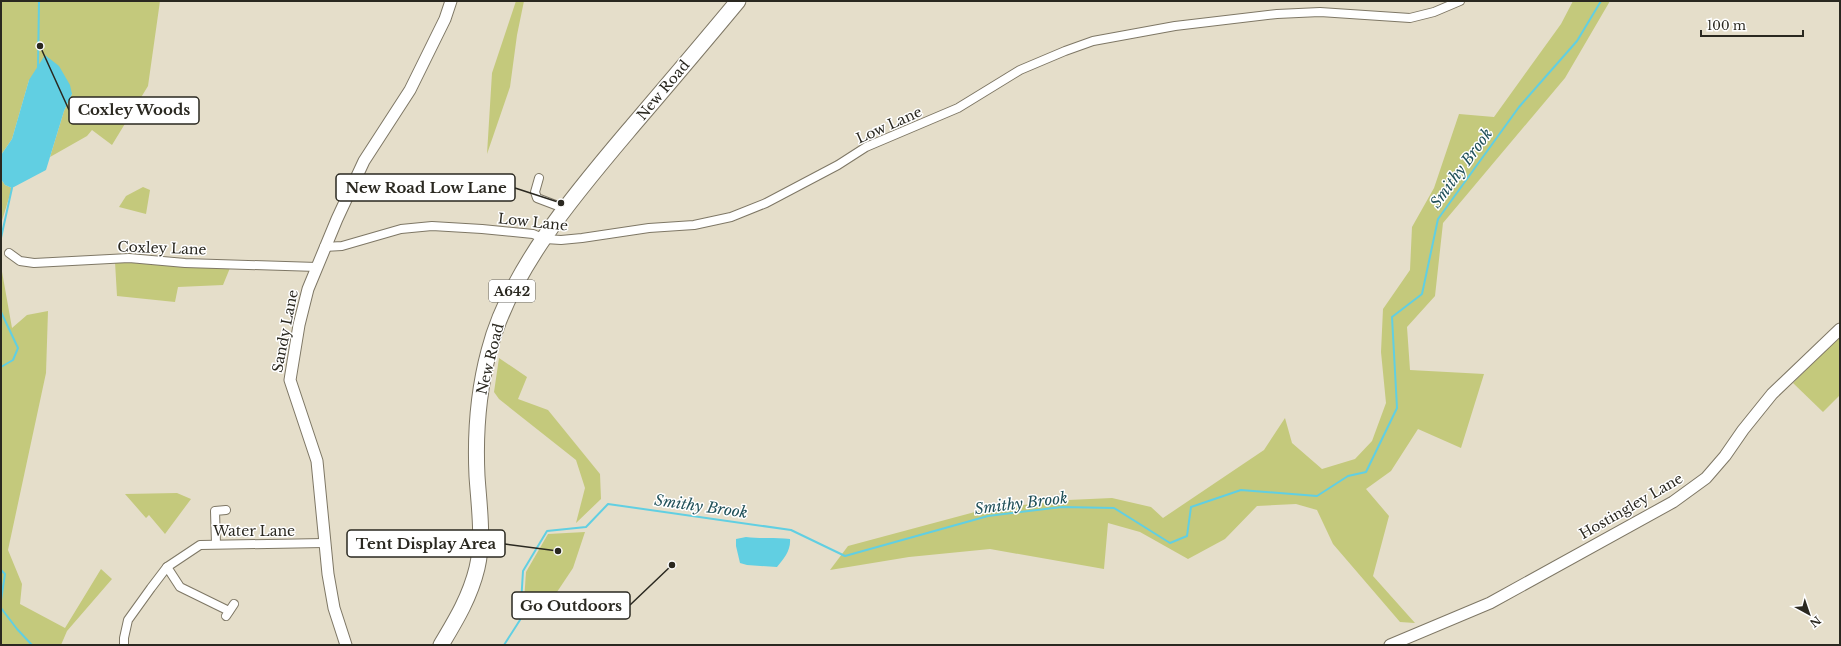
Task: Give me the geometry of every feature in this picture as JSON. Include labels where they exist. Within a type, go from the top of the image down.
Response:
[{"type":"highway","name":"New Road","points":[[441,645],[462,610],[477,567],[480,545],[476,427],[479,400],[489,349],[502,311],[530,260],[566,210],[614,148],[738,1]]},
{"type":"street","name":"Sandy Lane","points":[[346,645],[334,608],[324,543],[317,461],[290,380],[299,325],[308,289],[324,247],[364,161],[410,90],[445,19],[451,1]]},
{"type":"street","name":"Low Lane","points":[[324,247],[342,246],[401,229],[432,226],[533,234],[545,239],[582,238],[649,228],[694,225],[731,217],[766,203],[795,189],[838,165],[866,147],[958,108],[1020,70],[1093,41],[1175,26],[1277,14],[1320,12],[1410,18],[1434,12],[1460,1]]},
{"type":"street","points":[[539,178],[535,192],[537,198],[566,210]]},
{"type":"street","name":"Coxley Lane","points":[[9,253],[20,261],[34,263],[129,258],[185,263],[317,267]]},
{"type":"street","name":"Hostingley Lane","points":[[1390,645],[1490,603],[1673,502],[1706,478],[1725,456],[1743,430],[1772,394],[1840,329]]},
{"type":"street","points":[[216,544],[216,507],[226,510]]},
{"type":"street","name":"Water Lane","points":[[124,645],[128,620],[167,567],[200,545],[281,545],[324,543]]},
{"type":"street","points":[[167,567],[180,587],[230,610]]},
{"type":"green space","points":[[1,1],[160,1],[148,86],[112,145],[92,130],[87,136],[50,157],[64,111],[72,94],[29,80],[12,139],[1,155]]},
{"type":"green space","points":[[516,1],[524,1],[517,35],[510,87],[487,154],[492,73]]},
{"type":"green space","points":[[1573,1],[1610,1],[1565,78],[1443,223],[1435,296],[1407,327],[1410,370],[1484,374],[1461,448],[1418,429],[1391,471],[1366,489],[1389,516],[1373,576],[1415,623],[1400,622],[1333,544],[1317,510],[1296,504],[1257,506],[1225,539],[1188,559],[1140,532],[1108,523],[1104,569],[990,549],[909,557],[830,570],[848,546],[986,509],[1068,500],[1112,498],[1151,507],[1163,518],[1264,450],[1285,418],[1292,443],[1322,469],[1355,459],[1372,441],[1386,403],[1381,352],[1383,309],[1410,270],[1412,227],[1434,188],[1459,114],[1494,117],[1561,24]]},
{"type":"green space","points":[[1,179],[5,185],[12,188],[1,224]]},
{"type":"green space","points":[[143,187],[150,190],[146,214],[119,207],[126,196]]},
{"type":"green space","points":[[115,262],[230,268],[223,285],[178,287],[175,302],[117,296]]},
{"type":"green space","points":[[1,266],[12,328],[27,315],[48,311],[46,373],[8,550],[22,584],[20,604],[65,628],[101,569],[112,579],[67,631],[61,645],[1,645]]},
{"type":"green space","points":[[1840,336],[1840,395],[1823,412],[1793,383]]},
{"type":"green space","points":[[499,358],[527,377],[518,399],[548,410],[600,474],[601,499],[576,523],[585,488],[576,460],[499,399],[494,392]]},
{"type":"green space","points":[[177,493],[191,499],[165,534],[149,515],[146,518],[125,494]]},
{"type":"green space","points":[[585,532],[573,568],[555,595],[524,601],[526,572],[548,534]]},
{"type":"water","points":[[45,55],[59,66],[70,85],[72,94],[64,111],[46,170],[12,188],[5,185],[1,179],[1,155],[12,139],[29,80]]},
{"type":"water","points":[[746,537],[790,539],[790,543],[788,551],[777,567],[747,565],[740,563],[736,546],[736,539]]},
{"type":"waterway","points":[[38,68],[39,1]]},
{"type":"waterway","name":"Smithy Brook","points":[[504,645],[520,620],[523,571],[547,531],[586,527],[608,504],[791,530],[845,556],[988,516],[1062,507],[1114,508],[1170,543],[1187,536],[1191,507],[1241,490],[1317,496],[1348,476],[1366,472],[1397,408],[1392,317],[1422,294],[1438,219],[1519,107],[1577,41],[1601,1]]},
{"type":"waterway","points":[[1,238],[12,188]]},
{"type":"waterway","points":[[1,312],[18,348],[13,360],[1,367]]},
{"type":"waterway","points":[[1,570],[5,574],[1,600]]},
{"type":"waterway","points":[[1,608],[17,629],[32,645]]},
{"type":"place","name":"Coxley Woods","points":[[40,46]]},
{"type":"place","name":"New Road Low Lane","points":[[561,203]]},
{"type":"place","name":"Tent Display Area","points":[[558,551]]},
{"type":"place","name":"Go Outdoors","points":[[672,565]]}]
